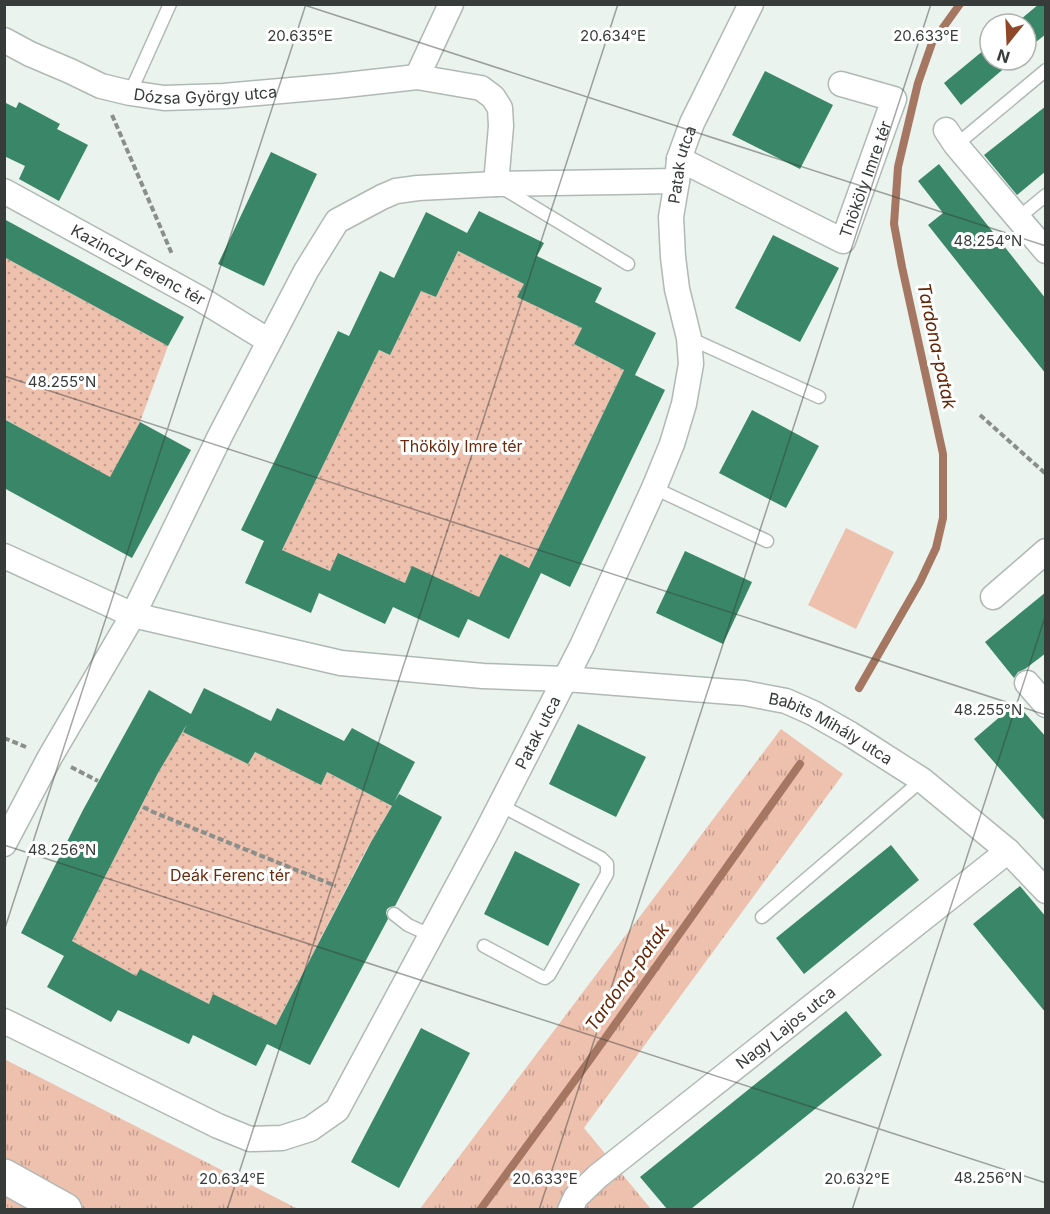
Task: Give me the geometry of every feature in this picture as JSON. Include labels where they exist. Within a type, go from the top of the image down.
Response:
[{"type":"main road","points":[[4,1176],[65,1209]]},
{"type":"street","points":[[417,77],[451,4]]},
{"type":"street","name":"Patak utca","points":[[4,1021],[249,1139],[282,1138],[310,1129],[337,1110],[432,936],[566,679],[672,444],[684,404],[691,364],[689,338],[677,289],[673,257],[671,217],[678,170],[693,123],[751,4]]},
{"type":"street","name":"Dózsa György utca","points":[[6,43],[102,86],[164,98],[224,96],[417,77],[481,88],[493,97],[500,108],[501,126],[496,184]]},
{"type":"street","name":"Thököly Imre tér","points":[[133,615],[220,434],[306,271],[337,221],[382,196],[396,191],[678,170],[843,241],[894,99],[841,84]]},
{"type":"street","points":[[951,137],[1046,251]]},
{"type":"street","name":"Kazinczy Ferenc tér","points":[[4,191],[199,298],[269,341]]},
{"type":"street","points":[[993,597],[1046,551]]},
{"type":"street","points":[[4,556],[133,615],[340,663],[483,676],[566,679]]},
{"type":"street","points":[[4,844],[50,757],[133,615]]},
{"type":"street","name":"Babits Mihály utca","points":[[566,679],[744,693],[786,701],[850,734],[922,780],[1008,851],[1046,891]]},
{"type":"street","points":[[1027,683],[1046,705]]},
{"type":"street","name":"Nagy Lajos utca","points":[[570,1209],[576,1197],[598,1176],[1008,851]]},
{"type":"lane","points":[[130,93],[170,4]]},
{"type":"lane","points":[[951,137],[1046,70]]},
{"type":"lane","points":[[496,184],[628,264]]},
{"type":"lane","points":[[1017,218],[1046,195]]},
{"type":"lane","points":[[689,338],[819,397]]},
{"type":"lane","points":[[654,488],[766,542]]},
{"type":"lane","points":[[762,917],[922,780]]},
{"type":"lane","points":[[484,946],[545,978],[549,975],[607,873],[607,864],[601,858],[500,806]]},
{"type":"lane","points":[[394,914],[408,925],[432,936]]},
{"type":"path","points":[[102,86],[173,255]]},
{"type":"path","points":[[980,415],[1046,474]]},
{"type":"path","points":[[143,807],[336,886]]},
{"type":"green space","name":"Thököly Imre tér","points":[[458,251],[524,284],[518,297],[582,328],[574,344],[624,370],[529,568],[500,554],[479,597],[413,567],[405,583],[339,553],[330,571],[282,550],[379,350],[390,355],[421,291],[436,297]]},
{"type":"green space","points":[[4,257],[168,346],[140,422],[110,478],[5,419]]},
{"type":"green space","points":[[846,528],[894,552],[856,629],[808,605]]},
{"type":"green space","points":[[781,729],[843,774],[584,1128],[651,1209],[419,1210]]},
{"type":"green space","name":"Deák Ferenc tér","points":[[182,731],[248,764],[255,752],[321,784],[327,772],[392,806],[365,852],[276,1025],[214,995],[209,1004],[140,969],[136,976],[72,941]]},
{"type":"green space","points":[[4,1059],[298,1209],[10,1209],[4,1206]]},
{"type":"building","points":[[1039,4],[1046,4],[1046,34],[1038,40],[1038,12],[1029,12]]},
{"type":"building","points":[[978,55],[978,72],[1000,72],[961,105],[944,83]]},
{"type":"building","points":[[765,71],[833,105],[800,169],[732,135]]},
{"type":"building","points":[[4,102],[16,108],[19,102],[60,124],[57,129],[88,145],[59,201],[19,179],[25,166],[4,156]]},
{"type":"building","points":[[1046,106],[1046,171],[1017,195],[984,155]]},
{"type":"building","points":[[271,152],[317,174],[264,286],[218,264]]},
{"type":"building","points":[[939,164],[1046,299],[1046,374],[928,225],[943,213],[918,181]]},
{"type":"building","points":[[479,211],[544,243],[537,256],[602,288],[595,302],[656,333],[635,375],[665,390],[570,587],[541,573],[509,639],[468,619],[459,638],[393,607],[385,624],[319,593],[311,613],[245,583],[264,541],[241,530],[338,331],[349,336],[380,271],[394,278],[426,212],[467,233]],"holes":[[[458,251],[524,284],[517,297],[582,328],[574,344],[624,370],[529,568],[500,554],[479,597],[412,566],[405,583],[338,553],[330,571],[282,550],[379,350],[390,355],[421,291],[436,297]]]},
{"type":"building","points":[[4,219],[184,317],[168,346],[4,257]]},
{"type":"building","points":[[773,235],[839,268],[800,342],[735,308]]},
{"type":"building","points":[[752,410],[819,446],[786,508],[719,473]]},
{"type":"building","points":[[4,419],[110,477],[140,422],[191,450],[132,558],[4,488]]},
{"type":"building","points":[[685,551],[752,582],[723,644],[656,613]]},
{"type":"building","points":[[1046,592],[1046,653],[1018,672],[1014,678],[985,642]]},
{"type":"building","points":[[204,688],[271,721],[277,708],[344,741],[352,728],[415,762],[394,802],[399,794],[442,817],[395,906],[387,909],[388,919],[310,1065],[267,1044],[256,1066],[193,1035],[189,1044],[118,1010],[111,1022],[47,987],[64,956],[21,933],[83,810],[149,690],[191,714]],"holes":[[[187,724],[183,732],[248,764],[255,752],[321,785],[327,772],[392,806],[276,1025],[213,994],[209,1004],[140,969],[136,976],[72,941],[158,773]]]},
{"type":"building","points":[[1016,703],[1046,737],[1046,822],[974,739]]},
{"type":"building","points":[[578,724],[646,757],[616,817],[549,784]]},
{"type":"building","points":[[891,845],[919,880],[804,974],[776,938]]},
{"type":"building","points":[[515,851],[580,884],[548,946],[484,914]]},
{"type":"building","points":[[1020,886],[1046,917],[1046,1013],[973,924]]},
{"type":"building","points":[[846,1011],[882,1055],[691,1209],[667,1209],[640,1177]]},
{"type":"building","points":[[421,1028],[470,1053],[399,1188],[351,1162]]},
{"type":"waterway","name":"Tardona-patak","points":[[859,688],[920,582],[936,548],[943,518],[943,454],[894,224],[898,167],[918,83],[932,43],[960,4]]},
{"type":"waterway","name":"Tardona-patak","points":[[480,1210],[800,764]]}]
